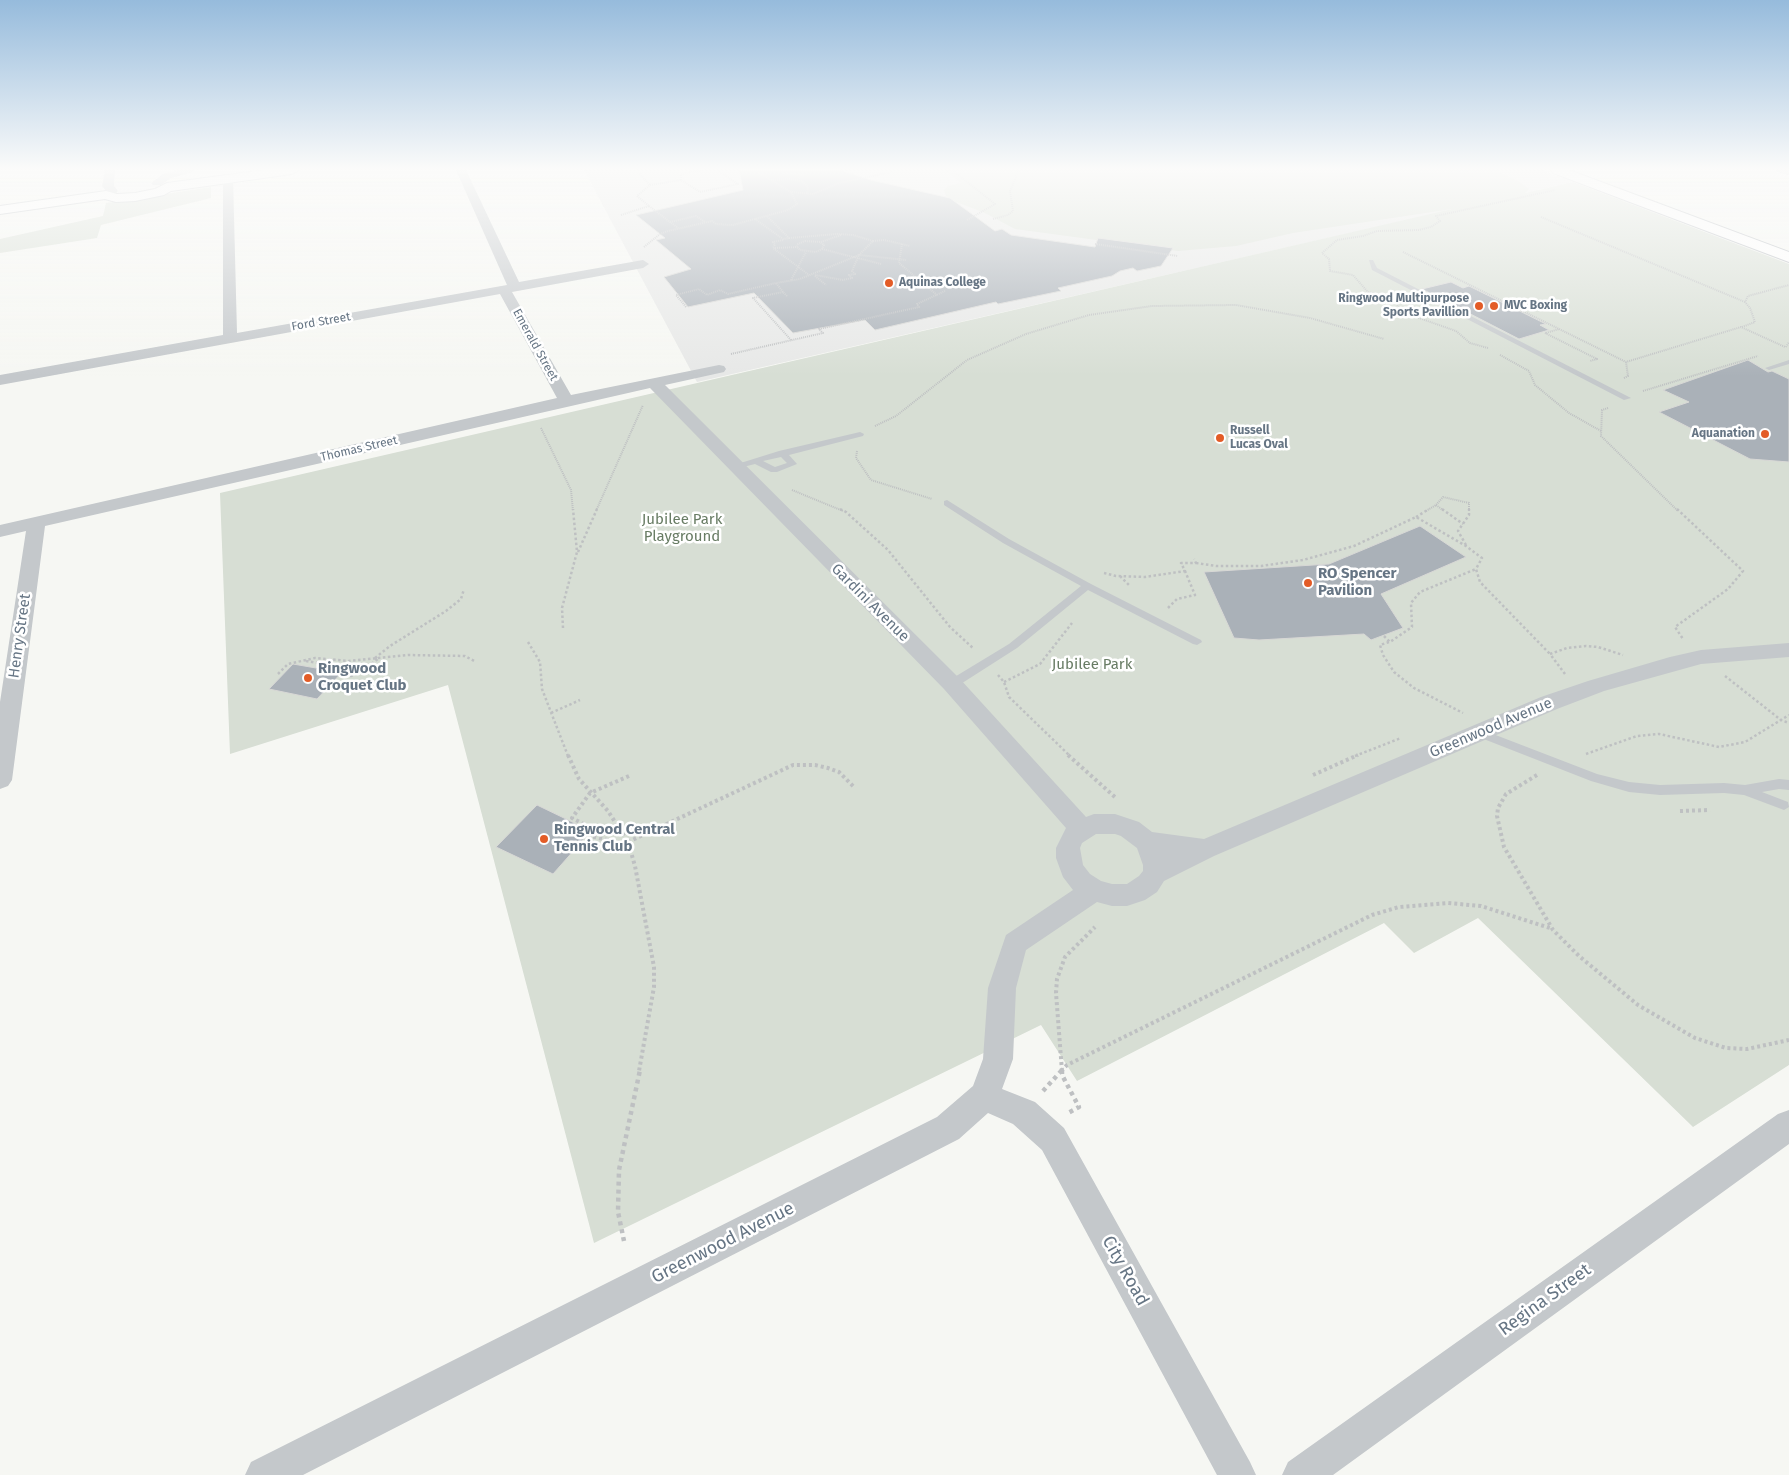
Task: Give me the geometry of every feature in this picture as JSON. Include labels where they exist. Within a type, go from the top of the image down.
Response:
[{"type":"main road","points":[[1741,239],[1789,257]]},
{"type":"street","points":[[229,239],[230,338]]},
{"type":"street","name":"Emerald Street","points":[[490,239],[510,288],[566,401]]},
{"type":"street","name":"Ford Street","points":[[0,380],[646,263]]},
{"type":"street","name":"Thomas Street","points":[[0,531],[566,401],[719,369]]},
{"type":"street","name":"Gardini Avenue","points":[[653,382],[952,684],[1082,829]]},
{"type":"street","name":"Henry Street","points":[[0,780],[36,523]]},
{"type":"street","name":"Greenwood Avenue","points":[[1154,874],[1205,849],[1549,703],[1596,686],[1670,664],[1702,657],[1789,650]]},
{"type":"street","points":[[1094,824],[1115,824],[1130,829],[1146,841],[1154,853],[1156,866],[1148,884],[1128,895],[1112,895],[1094,890],[1081,882],[1072,870],[1068,858],[1068,848],[1073,837],[1082,829],[1094,824]]},
{"type":"street","points":[[1146,841],[1205,849]]},
{"type":"street","points":[[1061,912],[1072,870]]},
{"type":"street","name":"Greenwood Avenue","points":[[264,1475],[948,1128],[984,1096],[998,1059],[1002,988],[1015,943],[1094,890]]},
{"type":"street","name":"City Road","points":[[984,1096],[1024,1114],[1052,1140],[1237,1475]]},
{"type":"street","name":"Regina Street","points":[[1301,1475],[1789,1125]]},
{"type":"lane","points":[[1371,261],[1374,269],[1627,398]]},
{"type":"lane","points":[[1769,368],[1789,362]]},
{"type":"lane","points":[[735,466],[860,434]]},
{"type":"lane","points":[[756,461],[774,470],[793,464],[782,453]]},
{"type":"lane","points":[[947,503],[1006,541],[1197,642]]},
{"type":"lane","points":[[952,684],[1013,646],[1079,591],[1088,586]]},
{"type":"lane","points":[[1480,733],[1595,778],[1629,787],[1660,790],[1724,788],[1745,790],[1779,784],[1789,785]]},
{"type":"lane","points":[[1745,790],[1784,805]]},
{"type":"path","points":[[646,263],[639,250],[654,239]]},
{"type":"path","points":[[783,239],[773,242],[774,248],[809,275]]},
{"type":"path","points":[[796,247],[805,241],[820,242],[829,239]]},
{"type":"path","points":[[864,239],[873,241],[884,240],[910,246]]},
{"type":"path","points":[[1345,239],[1337,240],[1322,253],[1329,260],[1330,271],[1353,275],[1368,292],[1393,298],[1402,312],[1456,331],[1470,343],[1490,349]]},
{"type":"path","points":[[1403,252],[1626,362],[1755,322],[1750,308],[1745,302],[1593,239]]},
{"type":"path","points":[[814,275],[857,256],[873,241]]},
{"type":"path","points":[[820,242],[824,245],[822,249]]},
{"type":"path","points":[[902,244],[899,263],[937,295]]},
{"type":"path","points":[[1095,244],[1178,256]]},
{"type":"path","points":[[774,248],[796,247],[806,252],[822,249],[857,256],[881,264]]},
{"type":"path","points":[[791,280],[806,252]]},
{"type":"path","points":[[857,256],[906,260]]},
{"type":"path","points":[[686,307],[676,295],[699,289],[707,295],[720,290],[728,294],[809,275],[842,280],[852,278],[849,275],[856,274],[852,271],[857,256]]},
{"type":"path","points":[[814,275],[826,285]]},
{"type":"path","points":[[776,284],[787,296]]},
{"type":"path","points":[[1745,302],[1748,296],[1789,285]]},
{"type":"path","points":[[783,292],[753,298],[792,340]]},
{"type":"path","points":[[730,355],[824,334],[819,329],[854,323],[919,306],[917,304],[944,292]]},
{"type":"path","points":[[947,503],[870,480],[856,458],[860,434],[896,416],[967,360],[1026,334],[1089,315],[1152,306],[1205,304],[1236,305],[1310,318],[1384,339]]},
{"type":"path","points":[[839,326],[843,330]]},
{"type":"path","points":[[1741,327],[1786,347]]},
{"type":"path","points":[[1545,333],[1559,329]]},
{"type":"path","points":[[1776,350],[1786,347],[1789,342]]},
{"type":"path","points":[[1498,353],[1529,371],[1535,385],[1569,413],[1601,432]]},
{"type":"path","points":[[1767,353],[1649,389],[1602,410],[1601,436],[1743,571],[1728,588],[1675,627],[1687,645],[1781,720],[1789,722]]},
{"type":"path","points":[[562,628],[562,608],[577,552],[653,382]]},
{"type":"path","points":[[533,409],[571,490],[577,552]]},
{"type":"path","points":[[1154,619],[1177,599],[1195,595],[1181,563],[1216,566],[1253,566],[1303,560],[1354,546],[1416,517],[1436,505],[1443,497],[1469,503],[1470,515],[1458,531],[1466,546]]},
{"type":"path","points":[[1436,505],[1463,524]]},
{"type":"path","points":[[1416,517],[1466,546],[1482,558],[1476,569],[1420,592],[1411,603],[1412,627],[1390,642],[1380,645],[1383,655],[1394,672],[1414,688],[1464,714]]},
{"type":"path","points":[[1194,559],[1196,563]]},
{"type":"path","points":[[1476,569],[1480,582],[1488,593],[1550,654]]},
{"type":"path","points":[[1100,572],[1120,576],[1145,577],[1185,571]]},
{"type":"path","points":[[1120,576],[1135,591]]},
{"type":"path","points":[[374,658],[446,612],[461,599],[464,589]]},
{"type":"path","points":[[1160,604],[1168,608]]},
{"type":"path","points":[[1004,682],[1040,664],[1073,622]]},
{"type":"path","points":[[1384,636],[1390,642]]},
{"type":"path","points":[[528,642],[540,662],[542,689],[571,764],[579,779],[590,793],[608,811],[628,843],[635,866],[654,967],[651,1006],[631,1119],[619,1170],[618,1212],[624,1241]]},
{"type":"path","points":[[278,674],[288,664],[315,658],[349,661],[408,656],[464,656],[476,662]]},
{"type":"path","points":[[303,661],[349,668],[346,674],[351,676],[360,673],[380,658]]},
{"type":"path","points":[[551,712],[580,700]]},
{"type":"path","points":[[1789,715],[1745,742],[1719,747],[1660,734],[1637,736],[1558,764],[1506,794],[1498,808],[1497,816],[1504,847],[1553,930],[1579,956],[1631,1000],[1663,1022],[1695,1038],[1726,1048],[1768,1046],[1789,1040]]},
{"type":"path","points":[[629,776],[590,793],[572,818],[593,829],[590,836],[628,843],[793,765],[809,764],[840,772],[854,787]]},
{"type":"path","points":[[1024,1114],[1067,1065],[1372,915],[1399,907],[1448,903],[1481,906],[1553,930]]},
{"type":"path","points":[[1064,1115],[1080,1107],[1063,1080],[1056,993],[1057,979],[1066,957],[1095,927]]},
{"type":"shaded area","points":[[621,239],[1324,239],[697,382]]},
{"type":"green space","points":[[1,239],[92,239],[0,253]]},
{"type":"green space","name":"Jubilee Park","points":[[1088,239],[1267,239],[1236,246],[1178,251]]},
{"type":"green space","name":"Jubilee Park","points":[[1323,239],[1723,239],[1789,264],[1789,1065],[1693,1127],[1478,918],[1414,953],[1384,923],[1077,1081],[1041,1025],[594,1243],[448,685],[230,754],[220,493]]},
{"type":"building","points":[[1038,239],[1095,247],[1098,239],[1104,239],[1173,248],[1161,266],[1137,271],[1133,268],[1120,271],[1112,276],[1058,288],[1061,291],[998,304],[996,302],[875,330],[865,320],[793,333],[754,293],[688,307],[664,277],[691,269],[656,240]]},
{"type":"building","points":[[1451,282],[1463,288],[1469,286],[1546,324],[1540,325],[1549,330],[1519,339],[1422,289]]},
{"type":"building","name":"Aquanation","points":[[1748,360],[1768,372],[1772,371],[1789,379],[1789,462],[1750,459],[1659,412],[1689,402],[1663,390]]},
{"type":"building","name":"RO Spencer Pavilion","points":[[1420,526],[1466,557],[1381,594],[1403,628],[1371,640],[1364,634],[1259,640],[1234,638],[1204,572],[1329,564]]},
{"type":"building","name":"Ringwood Croquet Club","points":[[321,663],[346,668],[317,699],[269,689],[293,664],[316,668]]},
{"type":"building","name":"Ringwood Central Tennis Club","points":[[537,805],[591,831],[553,874],[496,847]]},
{"type":"place","name":"Aquinas College","points":[[889,283]]},
{"type":"place","name":"Ringwood Multipurpose Sports Pavillion","points":[[1479,306]]},
{"type":"place","name":"MVC Boxing","points":[[1494,306]]},
{"type":"place","name":"Aquanation","points":[[1765,434]]},
{"type":"place","name":"Russell Lucas Oval","points":[[1220,438]]},
{"type":"place","name":"RO Spencer Pavilion","points":[[1308,583]]},
{"type":"place","name":"Ringwood Croquet Club","points":[[308,678]]},
{"type":"place","name":"Ringwood Central Tennis Club","points":[[544,839]]},
{"type":"park label","name":"Jubilee Park Playground","points":[[682,528]]}]
